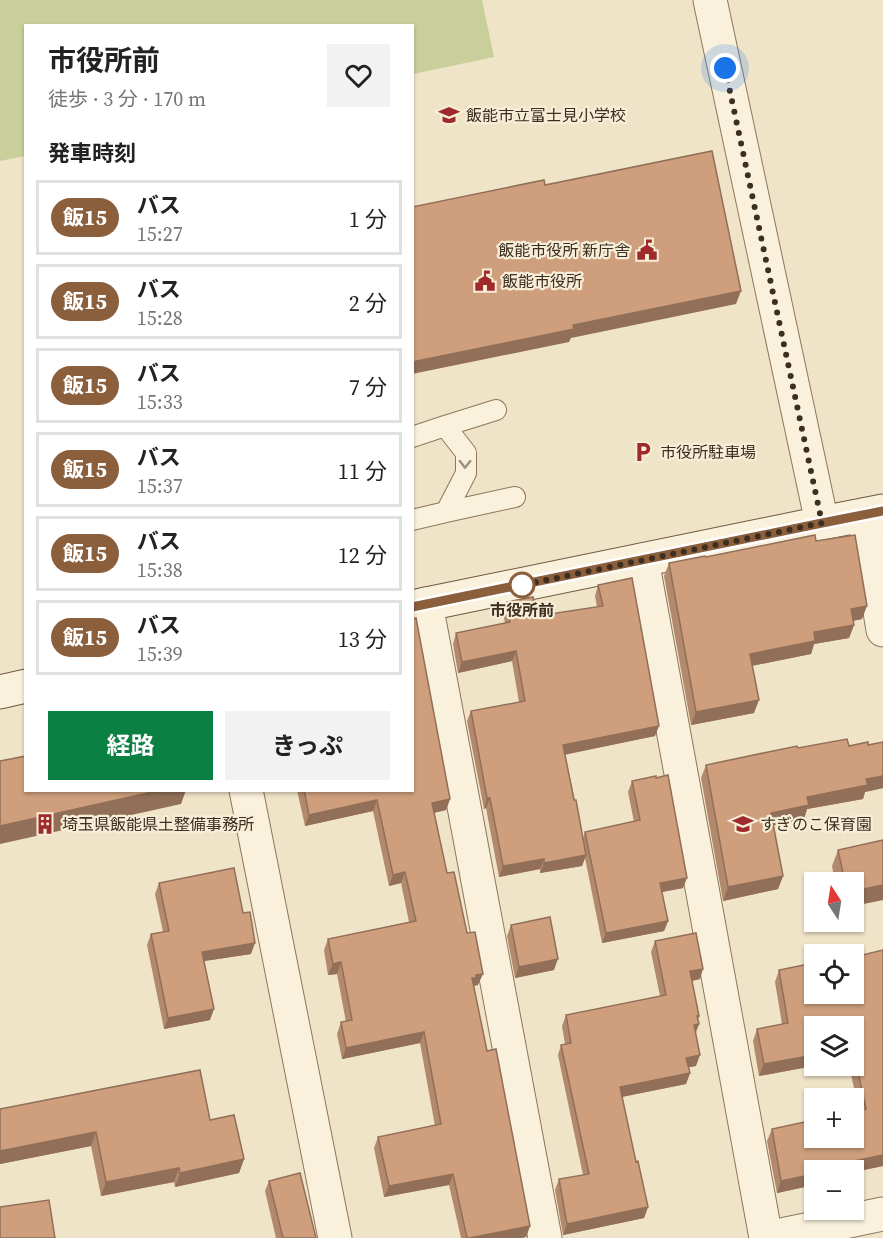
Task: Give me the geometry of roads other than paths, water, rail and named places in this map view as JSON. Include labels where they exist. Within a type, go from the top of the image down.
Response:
[{"type":"street","points":[[711,0],[822,523]]},
{"type":"street","points":[[545,1238],[419,606],[873,513],[883,630]]},
{"type":"street","points":[[642,560],[767,1238],[871,1223]]},
{"type":"street","points":[[0,692],[24,686]]},
{"type":"street","points":[[246,792],[335,1238]]},
{"type":"lane","points":[[414,436],[496,410]]},
{"type":"lane","points":[[445,426],[466,453],[466,473],[446,513]]},
{"type":"lane","points":[[414,520],[515,497]]},
{"type":"place","name":"飯能市立富士見小学校","points":[[449,115]]},
{"type":"place","name":"飯能市役所 新庁舎","points":[[647,250]]},
{"type":"place","name":"飯能市役所","points":[[485,281]]},
{"type":"place","name":"市役所駐車場","points":[[643,452]]},
{"type":"place","name":"市役所前","points":[[522,585]]},
{"type":"place","name":"埼玉県飯能県土整備事務所","points":[[45,824]]},
{"type":"place","name":"すぎのこ保育園","points":[[743,824]]}]
